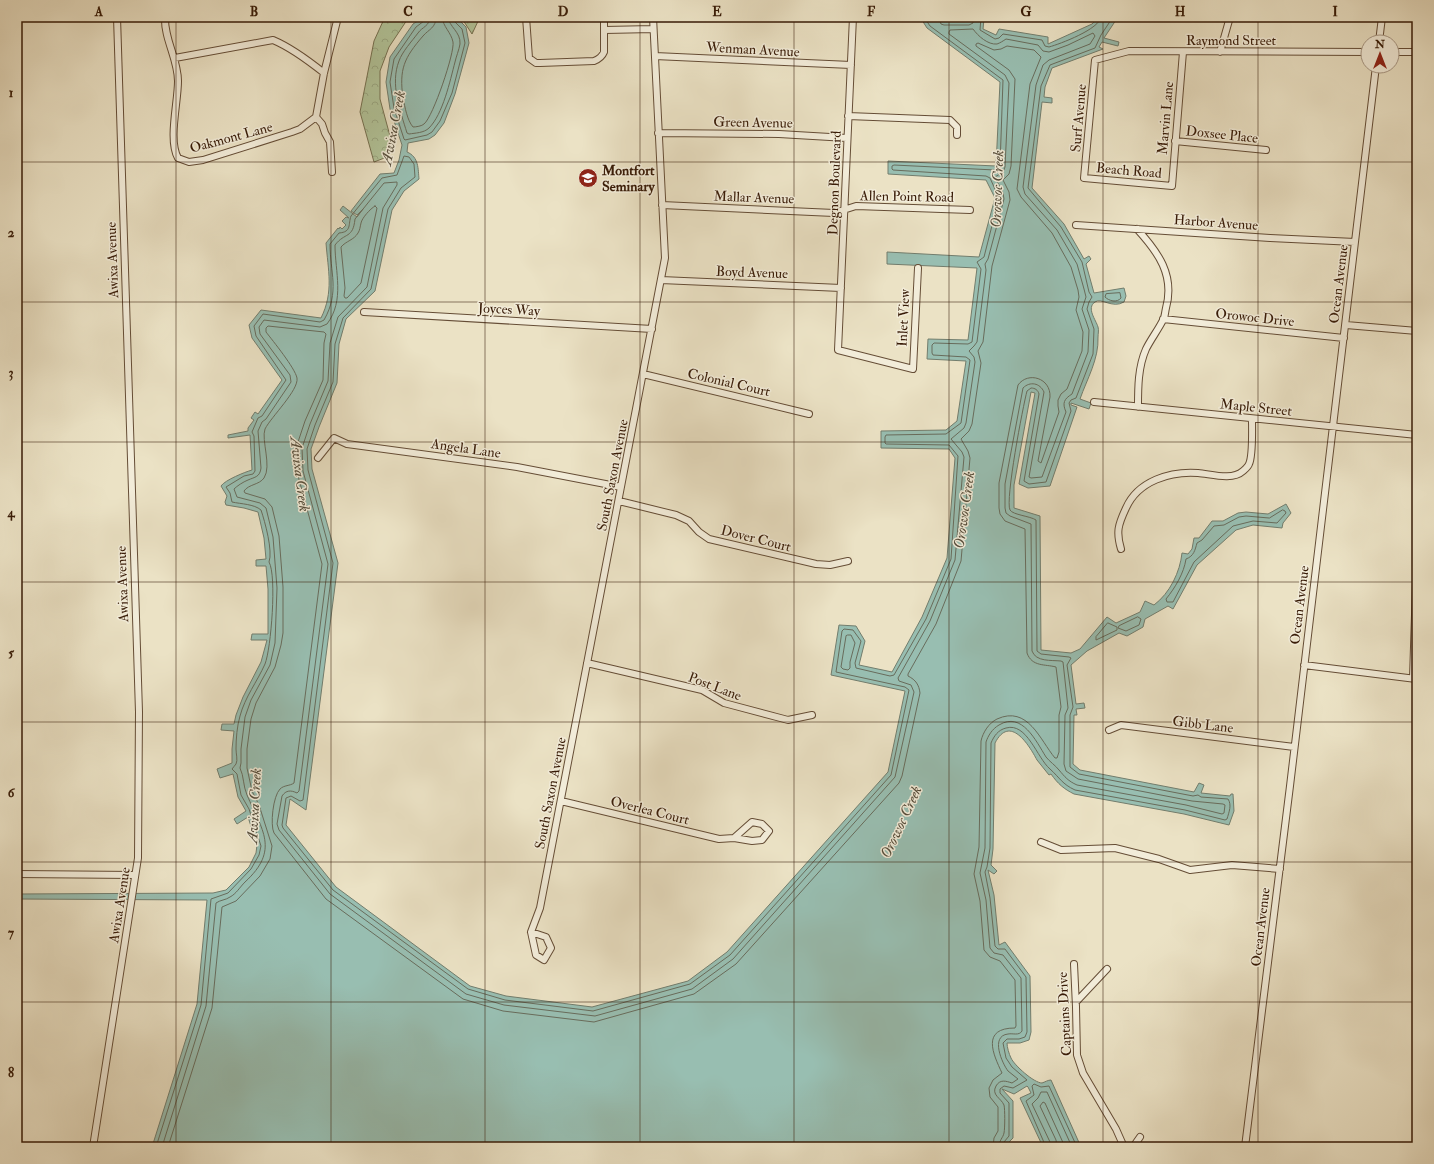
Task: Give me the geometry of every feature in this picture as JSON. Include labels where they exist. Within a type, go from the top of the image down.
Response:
[{"type":"street","name":"Awixa Avenue","points":[[93,1147],[138,858],[139,719],[117,17]]},
{"type":"street","points":[[165,17],[167,32],[175,58],[273,40],[297,53],[324,73]]},
{"type":"street","points":[[332,172],[330,142],[322,124],[316,117],[324,73],[338,17]]},
{"type":"street","points":[[526,17],[528,55],[529,58],[536,63],[598,60],[604,52],[604,17]]},
{"type":"street","name":"South Saxon Avenue","points":[[531,932],[540,908],[665,258],[653,17]]},
{"type":"street","name":"Degnon Boulevard","points":[[838,350],[853,17]]},
{"type":"street","points":[[1220,52],[1230,17]]},
{"type":"street","points":[[1380,34],[1382,17]]},
{"type":"street","points":[[605,30],[653,29]]},
{"type":"street","name":"Raymond Street","points":[[1095,60],[1129,51],[1360,52]]},
{"type":"street","name":"Marvin Lane","points":[[1172,186],[1183,52]]},
{"type":"street","points":[[1400,52],[1417,52]]},
{"type":"street","name":"Wenman Avenue","points":[[655,56],[851,65]]},
{"type":"street","name":"Oakmont Lane","points":[[175,58],[178,84],[173,147],[178,158],[182,160],[189,162],[203,160],[292,132],[300,129],[316,117]]},
{"type":"street","name":"Surf Avenue","points":[[1084,178],[1095,60]]},
{"type":"street","name":"Ocean Avenue","points":[[1245,1147],[1346,325],[1375,74]]},
{"type":"street","points":[[848,116],[950,120],[957,127],[957,135]]},
{"type":"street","name":"Green Avenue","points":[[658,133],[779,134],[847,138]]},
{"type":"street","name":"Doxsee Place","points":[[1175,141],[1266,150]]},
{"type":"street","name":"Beach Road","points":[[1084,178],[1172,186]]},
{"type":"street","name":"Mallar Avenue","points":[[662,206],[834,213],[844,210]]},
{"type":"street","name":"Allen Point Road","points":[[844,210],[856,206],[970,210]]},
{"type":"street","name":"Harbor Avenue","points":[[1076,225],[1355,242]]},
{"type":"street","points":[[1136,229],[1151,244],[1159,257],[1167,278],[1168,296],[1164,320],[1152,336],[1140,368],[1138,407]]},
{"type":"street","name":"Inlet View","points":[[838,350],[913,369],[918,268]]},
{"type":"street","name":"Boyd Avenue","points":[[661,280],[841,288]]},
{"type":"street","name":"Joyces Way","points":[[364,312],[652,329]]},
{"type":"street","name":"Orowoc Drive","points":[[1164,320],[1344,338]]},
{"type":"street","points":[[1346,325],[1417,331]]},
{"type":"street","name":"Colonial Court","points":[[643,374],[809,414]]},
{"type":"street","name":"Maple Street","points":[[1094,402],[1252,419],[1417,434]]},
{"type":"street","points":[[1121,549],[1118,536],[1120,520],[1128,503],[1138,491],[1151,482],[1181,472],[1220,475],[1241,473],[1249,464],[1252,419]]},
{"type":"street","name":"Angela Lane","points":[[318,458],[334,438],[347,444],[517,467],[621,487]]},
{"type":"street","name":"Dover Court","points":[[619,501],[676,515],[689,521],[699,532],[710,539],[816,564],[830,565],[848,561]]},
{"type":"street","points":[[1304,665],[1415,679],[1417,552]]},
{"type":"street","name":"Post Lane","points":[[587,663],[702,690],[724,703],[788,720],[812,715]]},
{"type":"street","name":"Gibb Lane","points":[[1109,730],[1122,725],[1294,747]]},
{"type":"street","name":"Overlea Court","points":[[560,801],[719,839],[734,838],[752,841],[762,840],[769,831],[762,824],[752,822],[734,838]]},
{"type":"street","points":[[1041,842],[1061,850],[1115,848],[1159,859],[1190,870],[1232,865],[1280,869]]},
{"type":"street","points":[[17,874],[135,875]]},
{"type":"street","name":"Captains Drive","points":[[1074,964],[1077,1055],[1080,1064],[1124,1147]]},
{"type":"street","points":[[1076,1002],[1107,969]]},
{"type":"street","points":[[1133,1147],[1140,1137]]},
{"type":"green space","points":[[387,17],[409,17],[389,47],[380,71],[380,99],[390,136],[391,148],[387,157],[374,162],[360,112],[374,41],[384,19]]},
{"type":"green space","points":[[461,17],[480,17],[472,34]]},
{"type":"water","points":[[424,17],[456,17],[466,27],[469,43],[455,94],[444,123],[435,135],[429,139],[408,143],[407,152],[416,160],[419,179],[404,191],[392,210],[375,291],[346,319],[339,344],[337,383],[311,449],[312,469],[338,563],[306,810],[290,799],[286,825],[336,887],[470,986],[506,996],[592,1007],[688,981],[727,952],[888,772],[905,691],[831,675],[839,625],[856,626],[865,641],[859,665],[892,672],[922,617],[947,558],[955,458],[949,449],[881,448],[881,431],[946,430],[957,421],[966,361],[927,359],[928,339],[968,340],[977,268],[887,264],[887,252],[979,257],[995,198],[986,180],[888,174],[888,161],[996,166],[1000,82],[927,28],[920,17],[941,17],[944,21],[969,21],[970,17],[990,17],[990,20],[984,19],[983,29],[996,35],[999,29],[1048,37],[1048,44],[1092,24],[1099,17],[1118,17],[1104,38],[1119,42],[1118,46],[1102,42],[1099,47],[1103,49],[1052,68],[1045,87],[1044,97],[1052,98],[1052,103],[1042,102],[1032,188],[1064,224],[1084,259],[1089,256],[1091,259],[1086,264],[1094,293],[1124,288],[1126,296],[1124,302],[1120,304],[1097,301],[1092,305],[1091,311],[1098,328],[1097,353],[1080,399],[1091,403],[1089,409],[1071,403],[1071,405],[1077,407],[1050,486],[1028,488],[1019,484],[1035,393],[1031,392],[1014,485],[1014,508],[1040,516],[1041,650],[1071,653],[1080,649],[1107,617],[1116,623],[1140,612],[1145,601],[1154,605],[1165,594],[1173,582],[1179,567],[1182,553],[1188,554],[1192,549],[1194,538],[1199,538],[1212,521],[1223,521],[1238,513],[1246,512],[1268,514],[1286,504],[1291,513],[1283,523],[1282,528],[1253,525],[1236,530],[1197,565],[1173,609],[1168,606],[1145,619],[1143,627],[1127,636],[1119,633],[1087,651],[1071,665],[1076,704],[1084,703],[1085,708],[1076,709],[1077,715],[1074,715],[1073,764],[1080,770],[1194,792],[1199,783],[1204,785],[1201,793],[1230,796],[1233,794],[1234,811],[1229,825],[1184,814],[1074,794],[1061,786],[1051,774],[1049,775],[1019,735],[1007,731],[1001,735],[995,743],[993,849],[991,865],[997,871],[994,874],[988,870],[994,895],[999,945],[1005,942],[1030,976],[1031,1032],[1029,1040],[1020,1043],[1007,1043],[1008,1048],[1013,1061],[1029,1077],[1042,1083],[1051,1080],[1081,1147],[1043,1147],[1020,1098],[1031,1093],[1027,1086],[1014,1094],[1002,1089],[1013,1101],[1013,1138],[1008,1143],[1008,1147],[152,1147],[197,1004],[207,900],[17,899],[17,894],[213,893],[226,890],[249,867],[256,853],[257,845],[248,817],[237,824],[234,819],[246,811],[238,797],[233,774],[220,778],[217,769],[232,763],[234,731],[221,730],[222,724],[234,724],[243,697],[261,662],[267,640],[251,640],[252,634],[268,634],[268,589],[266,566],[256,566],[256,560],[266,559],[264,538],[258,512],[226,505],[225,502],[227,496],[221,486],[240,474],[252,470],[250,435],[228,438],[228,435],[248,431],[248,428],[254,420],[251,418],[255,412],[258,414],[282,380],[252,338],[249,325],[261,310],[321,318],[328,299],[329,290],[326,243],[338,228],[339,229],[340,227],[342,229],[346,225],[342,221],[346,217],[349,218],[340,210],[343,206],[357,217],[363,209],[357,215],[351,211],[380,174],[394,173],[399,160],[402,145],[390,109],[386,82],[390,57],[413,24]]},
{"type":"place","name":"Montfort Seminary","points":[[588,178]]},
{"type":"water label","name":"Awixa Creek","points":[[393,128]]},
{"type":"water label","name":"Orowoc Creek","points":[[997,189]]},
{"type":"water label","name":"Awixa Creek","points":[[300,474]]},
{"type":"water label","name":"Orowoc Creek","points":[[964,510]]},
{"type":"water label","name":"Awixa Creek","points":[[254,806]]},
{"type":"water label","name":"Orowoc Creek","points":[[901,822]]}]
